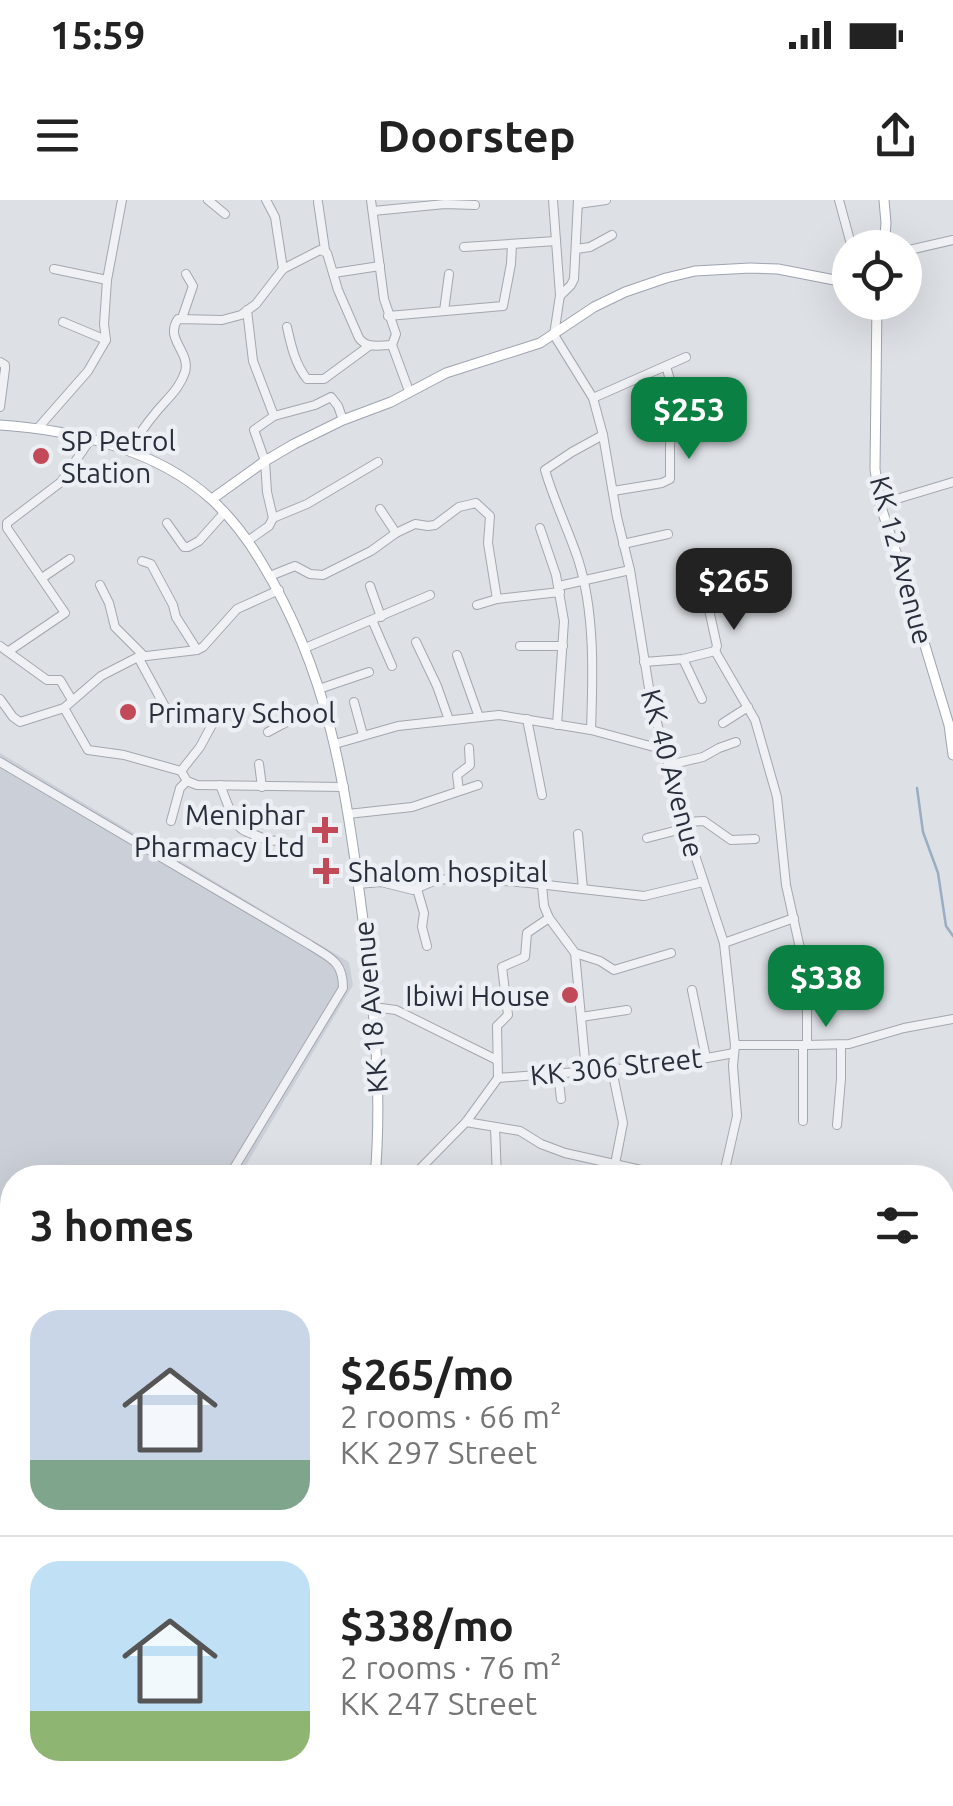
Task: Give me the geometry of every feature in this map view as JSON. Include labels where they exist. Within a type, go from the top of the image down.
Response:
[{"type":"main road","points":[[884,200],[885,230]]},
{"type":"main road","points":[[212,500],[294,444],[446,373],[540,344],[594,306],[625,292],[666,278],[724,268],[764,268],[832,279]]},
{"type":"main road","name":"KK 12 Avenue","points":[[877,320],[876,469],[880,504],[908,586],[953,755]]},
{"type":"main road","name":"KK 18 Avenue","points":[[0,424],[90,440],[129,451],[174,471],[212,500],[249,540],[279,590],[320,689],[344,787],[373,1008],[378,1103],[376,1165]]},
{"type":"street","points":[[38,428],[88,372],[106,340],[107,280],[122,200]]},
{"type":"street","points":[[208,200],[225,214]]},
{"type":"street","points":[[266,200],[275,218],[283,269]]},
{"type":"street","points":[[371,200],[384,299],[396,334],[392,345],[409,391]]},
{"type":"street","points":[[553,200],[560,266],[554,335]]},
{"type":"street","points":[[560,295],[572,286],[574,279],[578,202],[606,200]]},
{"type":"street","points":[[839,200],[847,230]]},
{"type":"street","points":[[318,202],[325,250],[358,338],[370,346],[392,345]]},
{"type":"street","points":[[373,210],[475,205]]},
{"type":"street","points":[[576,249],[590,247],[612,235]]},
{"type":"street","points":[[922,247],[953,240]]},
{"type":"street","points":[[464,247],[556,241]]},
{"type":"street","points":[[388,316],[503,306],[512,244]]},
{"type":"street","points":[[182,318],[222,320],[242,314],[262,297],[283,269],[325,250]]},
{"type":"street","points":[[334,274],[380,266]]},
{"type":"street","points":[[54,269],[107,280]]},
{"type":"street","points":[[129,451],[179,387],[186,369],[173,326],[182,318],[193,286],[186,274]]},
{"type":"street","points":[[444,311],[449,274]]},
{"type":"street","points":[[248,310],[253,361],[274,416]]},
{"type":"street","points":[[63,322],[106,340]]},
{"type":"street","points":[[287,327],[292,351],[307,379],[324,379],[370,346]]},
{"type":"street","name":"KK 40 Avenue","points":[[554,335],[593,398],[665,750],[685,826],[724,943],[738,1116],[726,1165]]},
{"type":"street","points":[[593,398],[686,357]]},
{"type":"street","points":[[0,362],[6,369],[0,407]]},
{"type":"street","points":[[613,492],[662,484],[670,479],[670,444],[678,408],[666,366]]},
{"type":"street","points":[[324,379],[343,420]]},
{"type":"street","points":[[249,540],[269,526],[273,518],[265,461],[254,430],[274,416],[331,398]]},
{"type":"street","points":[[591,730],[591,645],[583,581],[545,470],[603,436]]},
{"type":"street","points":[[72,700],[60,680],[47,680],[4,649],[64,614],[7,523],[62,482],[90,440]]},
{"type":"street","points":[[273,518],[306,504],[378,462]]},
{"type":"street","points":[[880,504],[953,482]]},
{"type":"street","points":[[270,576],[295,566],[310,574],[323,575],[415,524],[434,525],[458,508],[476,503],[490,516],[488,542],[498,599]]},
{"type":"street","points":[[380,509],[396,533]]},
{"type":"street","points":[[168,524],[184,547],[188,547],[199,541],[224,512]]},
{"type":"street","points":[[540,528],[560,589],[564,621],[558,724]]},
{"type":"street","points":[[623,544],[668,534]]},
{"type":"street","points":[[42,578],[70,559]]},
{"type":"street","points":[[142,561],[150,564],[197,650]]},
{"type":"street","points":[[477,605],[630,570]]},
{"type":"street","points":[[100,585],[115,627],[140,656],[170,716]]},
{"type":"street","points":[[370,586],[392,666]]},
{"type":"street","points":[[0,699],[20,722],[64,708],[101,676],[140,656],[203,647],[237,609],[279,590]]},
{"type":"street","points":[[305,648],[430,595]]},
{"type":"street","points":[[708,605],[715,651],[761,736],[777,797],[786,885],[807,980],[803,1120]]},
{"type":"street","points":[[416,642],[450,720]]},
{"type":"street","points":[[520,646],[563,646]]},
{"type":"street","points":[[644,662],[684,659],[715,651]]},
{"type":"street","points":[[457,655],[478,717]]},
{"type":"street","points":[[684,659],[702,700]]},
{"type":"street","points":[[320,689],[368,672]]},
{"type":"street","points":[[354,702],[363,735]]},
{"type":"street","points":[[724,723],[748,707]]},
{"type":"street","points":[[64,708],[88,750],[124,755],[181,771],[187,781],[197,785],[344,787]]},
{"type":"street","points":[[268,732],[292,719],[326,710]]},
{"type":"street","points":[[334,744],[421,722],[499,715],[591,730],[665,750]]},
{"type":"street","points":[[527,719],[542,795]]},
{"type":"street","points":[[181,771],[214,721]]},
{"type":"street","points":[[670,765],[703,757],[736,742]]},
{"type":"street","points":[[459,790],[456,775],[470,765],[469,748]]},
{"type":"street","points":[[0,762],[310,945],[336,962],[343,972],[343,988],[236,1165]]},
{"type":"street","points":[[258,764],[262,787]]},
{"type":"street","points":[[171,820],[180,788],[187,781]]},
{"type":"street","points":[[220,785],[242,830],[278,841]]},
{"type":"street","points":[[348,814],[412,807],[478,785]]},
{"type":"street","points":[[647,838],[704,820],[731,840],[755,839]]},
{"type":"street","points":[[578,834],[583,889]]},
{"type":"street","points":[[358,884],[381,882],[407,890],[451,878],[644,896],[704,882]]},
{"type":"street","points":[[542,885],[549,918],[575,953],[586,1071]]},
{"type":"street","points":[[417,889],[427,946]]},
{"type":"street","points":[[424,1165],[466,1122],[498,1078],[498,1026],[508,1015],[502,967],[525,957],[527,934],[549,918]]},
{"type":"street","points":[[724,943],[794,918]]},
{"type":"street","points":[[575,953],[618,970],[671,953]]},
{"type":"street","points":[[692,990],[706,1058]]},
{"type":"street","points":[[373,1008],[396,1010],[497,1060]]},
{"type":"street","points":[[582,1017],[627,1010]]},
{"type":"street","name":"KK 306 Street","points":[[498,1078],[669,1065],[734,1049],[841,1045],[953,1019]]},
{"type":"street","points":[[837,1124],[841,1045]]},
{"type":"street","points":[[612,1070],[623,1124],[614,1164]]},
{"type":"street","points":[[558,1073],[561,1099]]},
{"type":"street","points":[[466,1122],[520,1130],[552,1149],[618,1165]]},
{"type":"street","points":[[495,1127],[497,1165]]},
{"type":"shaded area","points":[[0,753],[349,962],[353,985],[246,1165],[0,1165]]},
{"type":"waterway","points":[[917,788],[923,832],[938,873],[946,926],[953,936]]},
{"type":"place","name":"SP Petrol Station","points":[[41,456]]},
{"type":"place","name":"Primary School","points":[[128,712]]},
{"type":"place","name":"Meniphar Pharmacy Ltd","points":[[325,830]]},
{"type":"place","name":"Shalom hospital","points":[[326,871]]},
{"type":"place","name":"Ibiwi House","points":[[570,995]]}]
